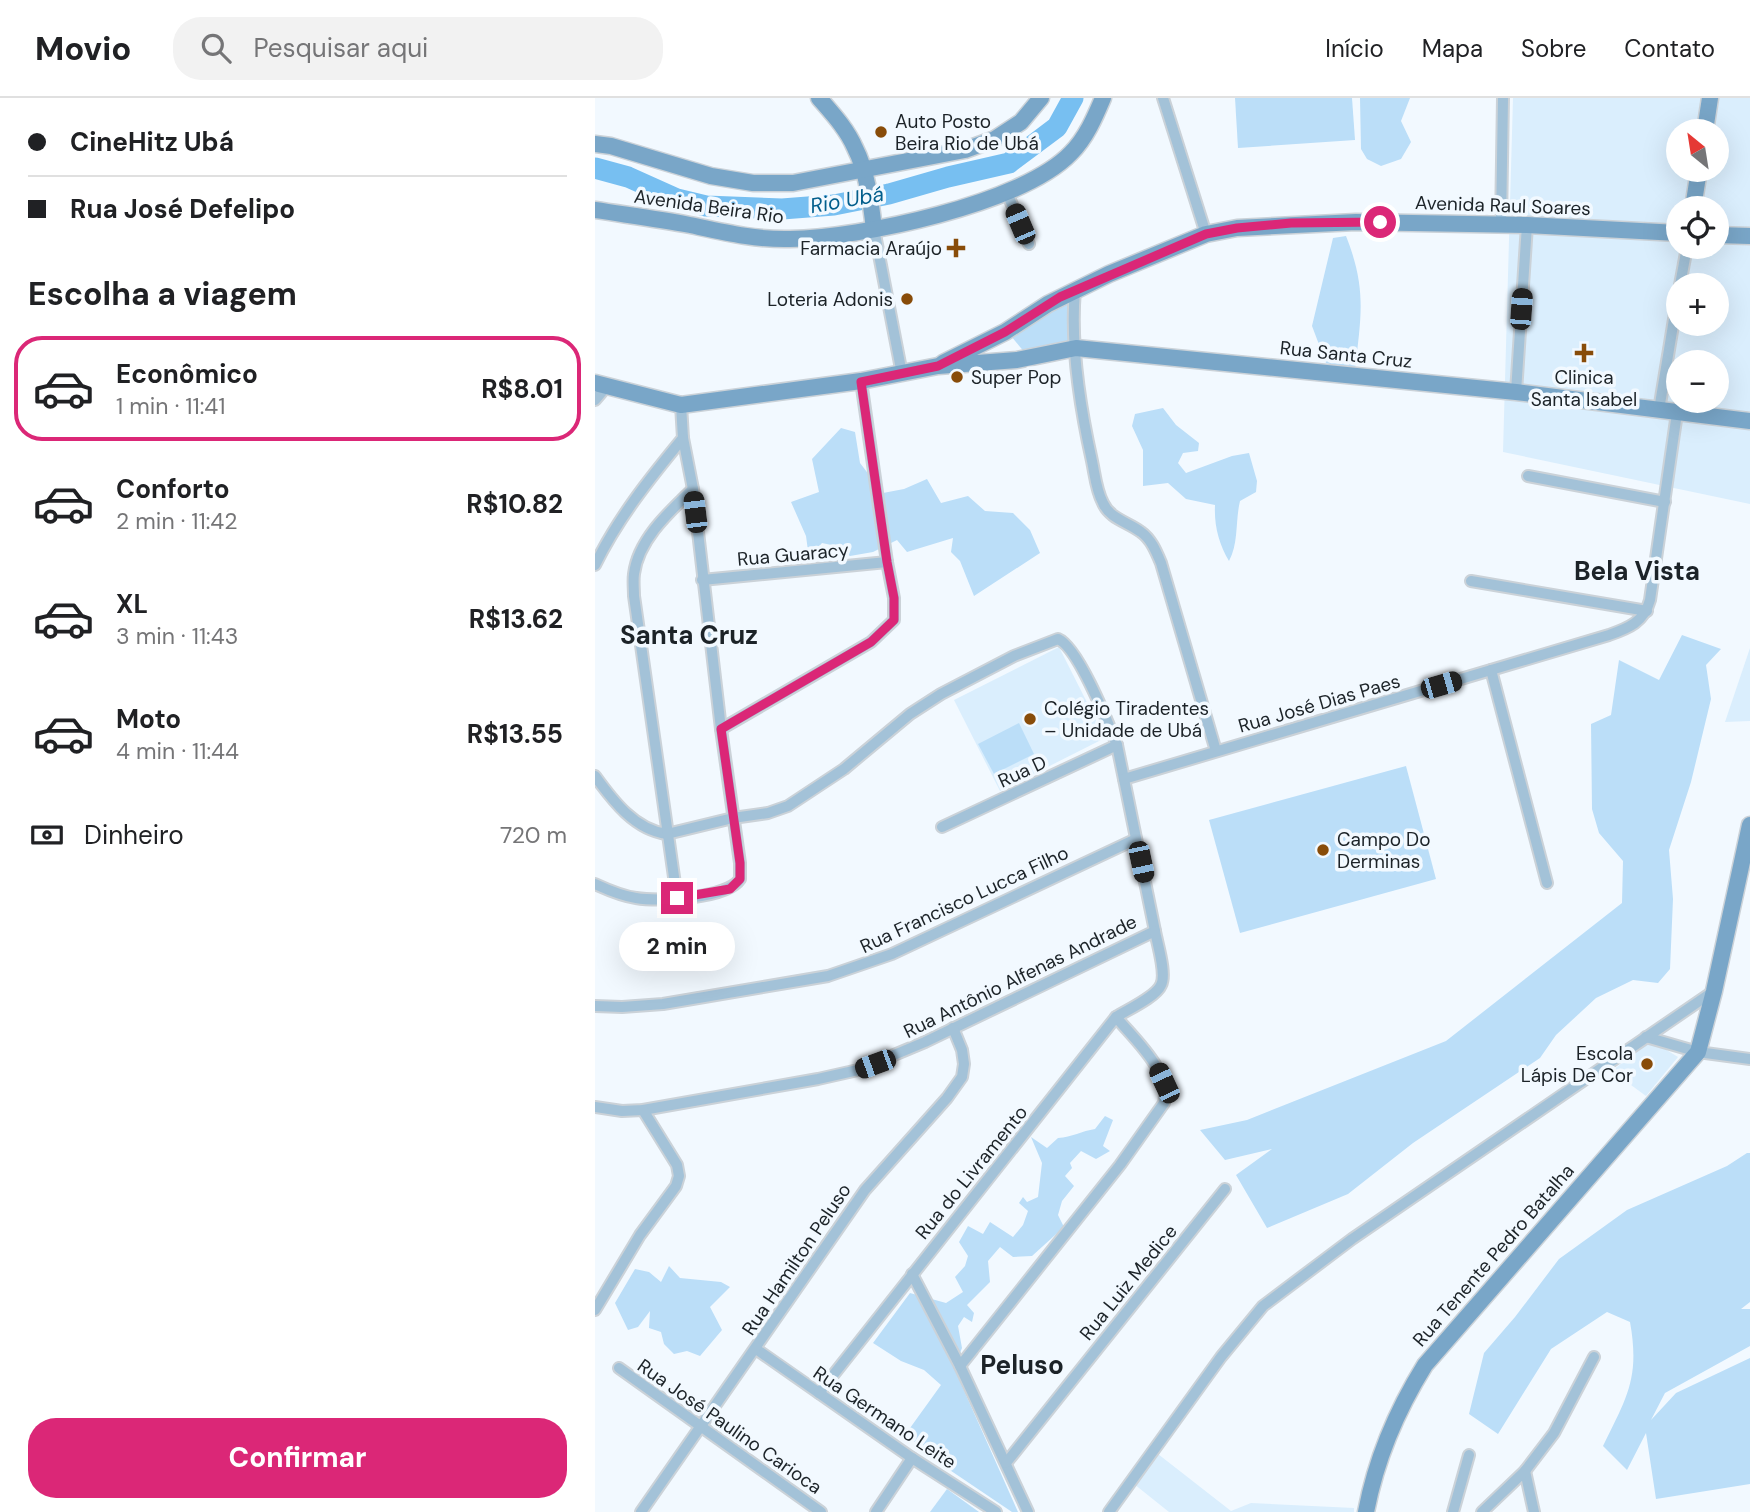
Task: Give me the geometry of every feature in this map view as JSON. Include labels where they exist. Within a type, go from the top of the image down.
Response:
[{"type":"street","points":[[819,98],[852,142],[864,176],[902,374]]},
{"type":"street","name":"Avenida Beira Rio","points":[[595,144],[611,146],[711,176],[753,183],[793,183],[864,176],[965,150],[995,139],[1021,122],[1041,98]]},
{"type":"street","name":"Avenida Beira Rio","points":[[595,210],[755,237],[791,239],[873,223],[931,216],[1007,192],[1038,177],[1071,153],[1091,125],[1103,98]]},
{"type":"street","points":[[1163,98],[1206,234]]},
{"type":"street","points":[[1501,224],[1503,98]]},
{"type":"street","points":[[1707,119],[1710,98]]},
{"type":"street","points":[[1007,192],[1029,244]]},
{"type":"street","name":"Avenida Raul Soares","points":[[938,366],[1005,332],[1075,290],[1206,234],[1237,228],[1291,223],[1356,222],[1501,224],[1666,232]]},
{"type":"street","points":[[1516,392],[1527,225]]},
{"type":"street","points":[[1729,235],[1750,236]]},
{"type":"street","points":[[1075,290],[1076,348],[1085,426],[1098,490],[1109,512],[1141,532],[1153,544],[1161,563],[1216,751]]},
{"type":"street","points":[[1005,332],[1007,348],[1017,360]]},
{"type":"street","points":[[1659,410],[1671,336]]},
{"type":"street","name":"Rua Santa Cruz","points":[[938,366],[1017,360],[1076,348],[1516,392],[1666,411]]},
{"type":"street","points":[[595,400],[601,384],[681,405],[861,382],[938,366]]},
{"type":"street","points":[[721,729],[863,648],[887,630],[894,620],[895,610],[861,382]]},
{"type":"street","points":[[595,884],[637,898],[677,898],[730,889],[740,879],[681,405]]},
{"type":"street","points":[[1471,581],[1647,611],[1677,413]]},
{"type":"street","name":"Rua Santa Cruz","points":[[1677,413],[1750,421]]},
{"type":"street","points":[[595,565],[608,538],[636,496],[683,438]]},
{"type":"street","points":[[1528,476],[1665,502]]},
{"type":"street","points":[[677,898],[633,574],[639,555],[650,537],[662,520],[692,489]]},
{"type":"street","name":"Rua Guaracy","points":[[702,580],[887,562]]},
{"type":"street","name":"Rua José Dias Paes","points":[[1124,779],[1623,630],[1641,620],[1647,611]]},
{"type":"street","name":"Rua Antônio Alfenas Andrade","points":[[595,1107],[622,1111],[643,1110],[858,1070],[892,1058],[1155,930],[1117,745],[1074,654],[1069,646],[1058,639],[1014,656],[941,694],[910,714],[843,769],[787,806],[768,813],[733,817]]},
{"type":"street","points":[[1491,670],[1547,883]]},
{"type":"street","name":"Rua D","points":[[942,827],[1117,745]]},
{"type":"street","points":[[595,776],[608,794],[642,825],[657,833],[667,834],[733,817]]},
{"type":"street","points":[[1697,1052],[1714,991],[1750,825]]},
{"type":"street","name":"Rua Francisco Lucca Filho","points":[[595,1006],[663,1004],[828,976],[864,965],[1136,839]]},
{"type":"street","name":"Rua do Livramento","points":[[819,1393],[1116,1017],[1156,992],[1161,986],[1163,974],[1155,930]]},
{"type":"street","points":[[1109,1512],[1221,1356],[1263,1306],[1352,1239],[1714,991]]},
{"type":"street","points":[[960,1366],[1120,1165],[1164,1103],[1166,1093],[1157,1068],[1116,1017]]},
{"type":"street","name":"Rua Hamilton Peluso","points":[[645,1510],[865,1190],[947,1098],[962,1077],[962,1050],[953,1028]]},
{"type":"street","points":[[1646,1037],[1697,1052],[1750,1059]]},
{"type":"street","name":"Rua Tenente Pedro Batalha","points":[[1367,1512],[1386,1441],[1405,1397],[1425,1365],[1697,1052]]},
{"type":"street","points":[[595,1310],[640,1235],[676,1186],[679,1175],[677,1165],[643,1110]]},
{"type":"street","name":"Rua Luiz Medice","points":[[1006,1463],[1225,1189]]},
{"type":"street","points":[[912,1274],[960,1366],[1028,1512]]},
{"type":"street","name":"Rua Germano Leite","points":[[756,1349],[912,1458],[996,1512]]},
{"type":"street","points":[[1482,1512],[1525,1471],[1554,1433],[1594,1357]]},
{"type":"street","name":"Rua José Paulino Carioca","points":[[619,1368],[821,1512]]},
{"type":"street","points":[[1454,1512],[1469,1455]]},
{"type":"street","points":[[876,1512],[912,1458]]},
{"type":"street","points":[[1525,1471],[1534,1512]]},
{"type":"shaded area","points":[[1235,98],[1352,98],[1355,140],[1238,148]]},
{"type":"shaded area","points":[[1360,98],[1410,98],[1401,121],[1411,142],[1401,159],[1381,166],[1367,159],[1361,149]]},
{"type":"shaded area","points":[[1513,98],[1750,98],[1750,504],[1503,452]]},
{"type":"shaded area","points":[[1346,236],[1360,287],[1355,370],[1326,363],[1312,326],[1333,238]]},
{"type":"shaded area","points":[[1068,296],[1074,345],[1025,353],[1011,336]]},
{"type":"shaded area","points":[[1163,408],[1176,425],[1199,443],[1198,451],[1183,453],[1178,463],[1186,473],[1232,456],[1249,453],[1257,481],[1256,492],[1240,501],[1234,547],[1229,561],[1218,534],[1215,505],[1186,499],[1168,483],[1143,486],[1143,450],[1132,426],[1135,414]]},
{"type":"shaded area","points":[[841,428],[855,432],[860,463],[883,493],[904,489],[927,479],[941,503],[968,496],[985,511],[1013,513],[1030,530],[1040,553],[974,596],[960,561],[951,552],[953,538],[907,552],[897,540],[873,552],[850,556],[836,546],[822,543],[809,558],[806,536],[791,502],[819,492],[812,459]]},
{"type":"shaded area","points":[[1682,635],[1721,649],[1706,665],[1711,699],[1691,782],[1669,850],[1673,899],[1670,969],[1658,983],[1633,980],[1596,998],[1556,1035],[1540,1058],[1413,1143],[1348,1194],[1267,1228],[1236,1175],[1272,1149],[1225,1160],[1200,1130],[1247,1120],[1446,1041],[1622,903],[1623,861],[1599,833],[1592,809],[1591,724],[1611,715],[1619,660],[1659,680]]},
{"type":"shaded area","name":"Colégio Tiradentes – Unidade de Ubá","points":[[1059,647],[1105,738],[1000,791],[954,700]]},
{"type":"shaded area","points":[[1750,648],[1750,721],[1725,722]]},
{"type":"shaded area","points":[[1019,723],[1034,754],[994,774],[978,744]]},
{"type":"shaded area","name":"Campo Do Derminas","points":[[1406,766],[1436,879],[1240,933],[1209,820]]},
{"type":"shaded area","name":"Escola Lápis De Cor","points":[[1650,1040],[1678,1057],[1646,1096],[1612,1071]]},
{"type":"shaded area","points":[[1105,1116],[1113,1120],[1103,1146],[1110,1151],[1096,1159],[1081,1151],[1070,1163],[1072,1168],[1065,1176],[1074,1186],[1062,1201],[1058,1215],[1064,1227],[1032,1256],[1013,1257],[1000,1247],[988,1261],[990,1282],[967,1305],[974,1313],[972,1322],[964,1317],[958,1326],[962,1348],[954,1368],[1018,1512],[1012,1512],[926,1454],[927,1451],[905,1435],[941,1385],[924,1370],[901,1361],[873,1343],[910,1293],[946,1303],[963,1292],[955,1277],[965,1266],[968,1256],[959,1242],[968,1226],[983,1234],[990,1222],[1013,1237],[1023,1225],[1028,1211],[1019,1203],[1023,1197],[1027,1202],[1038,1197],[1042,1163],[1031,1137],[1047,1148],[1058,1138],[1095,1129]]},
{"type":"shaded area","points":[[1750,1153],[1750,1302],[1741,1309],[1750,1309],[1750,1346],[1665,1393],[1651,1420],[1676,1393],[1750,1358],[1750,1484],[1656,1499],[1646,1433],[1627,1470],[1603,1446],[1625,1400],[1633,1358],[1630,1322],[1607,1312],[1551,1349],[1498,1434],[1469,1414],[1484,1353],[1559,1259],[1627,1210],[1727,1166]]},
{"type":"shaded area","points":[[669,1266],[680,1278],[721,1282],[730,1287],[710,1307],[722,1330],[700,1356],[687,1351],[674,1354],[664,1344],[661,1332],[649,1328],[650,1311],[638,1327],[628,1330],[615,1303],[635,1269],[649,1272],[661,1282]]},
{"type":"shaded area","points":[[1158,1454],[1231,1511],[1251,1503],[1354,1508],[1354,1512],[1169,1512],[1134,1484]]},
{"type":"shaded area","points":[[947,1489],[979,1512],[930,1512]]},
{"type":"waterway","name":"Rio Ubá","points":[[595,168],[628,177],[677,199],[706,206],[782,209],[834,205],[889,194],[1009,163],[1057,127],[1073,98]]},
{"type":"place","name":"Auto Posto Beira Rio de Ubá","points":[[881,132]]},
{"type":"place","name":"Farmacia Araújo","points":[[956,248]]},
{"type":"place","name":"Loteria Adonis","points":[[907,299]]},
{"type":"place","name":"Clinica Santa Isabel","points":[[1584,353]]},
{"type":"place","name":"Super Pop","points":[[957,377]]},
{"type":"place","name":"Colégio Tiradentes – Unidade de Ubá","points":[[1030,719]]},
{"type":"place","name":"Campo Do Derminas","points":[[1323,850]]},
{"type":"place","name":"Escola Lápis De Cor","points":[[1647,1064]]},
{"type":"district","name":"Bela Vista","points":[[1637,571]]},
{"type":"district","name":"Santa Cruz","points":[[689,635]]},
{"type":"district","name":"Peluso","points":[[1022,1365]]},
{"type":"route","points":[[677,898],[730,889],[740,879],[721,729],[871,642],[887,630],[894,620],[894,598],[861,382],[938,366],[1005,332],[1060,297],[1206,234],[1291,223],[1380,222]]}]
